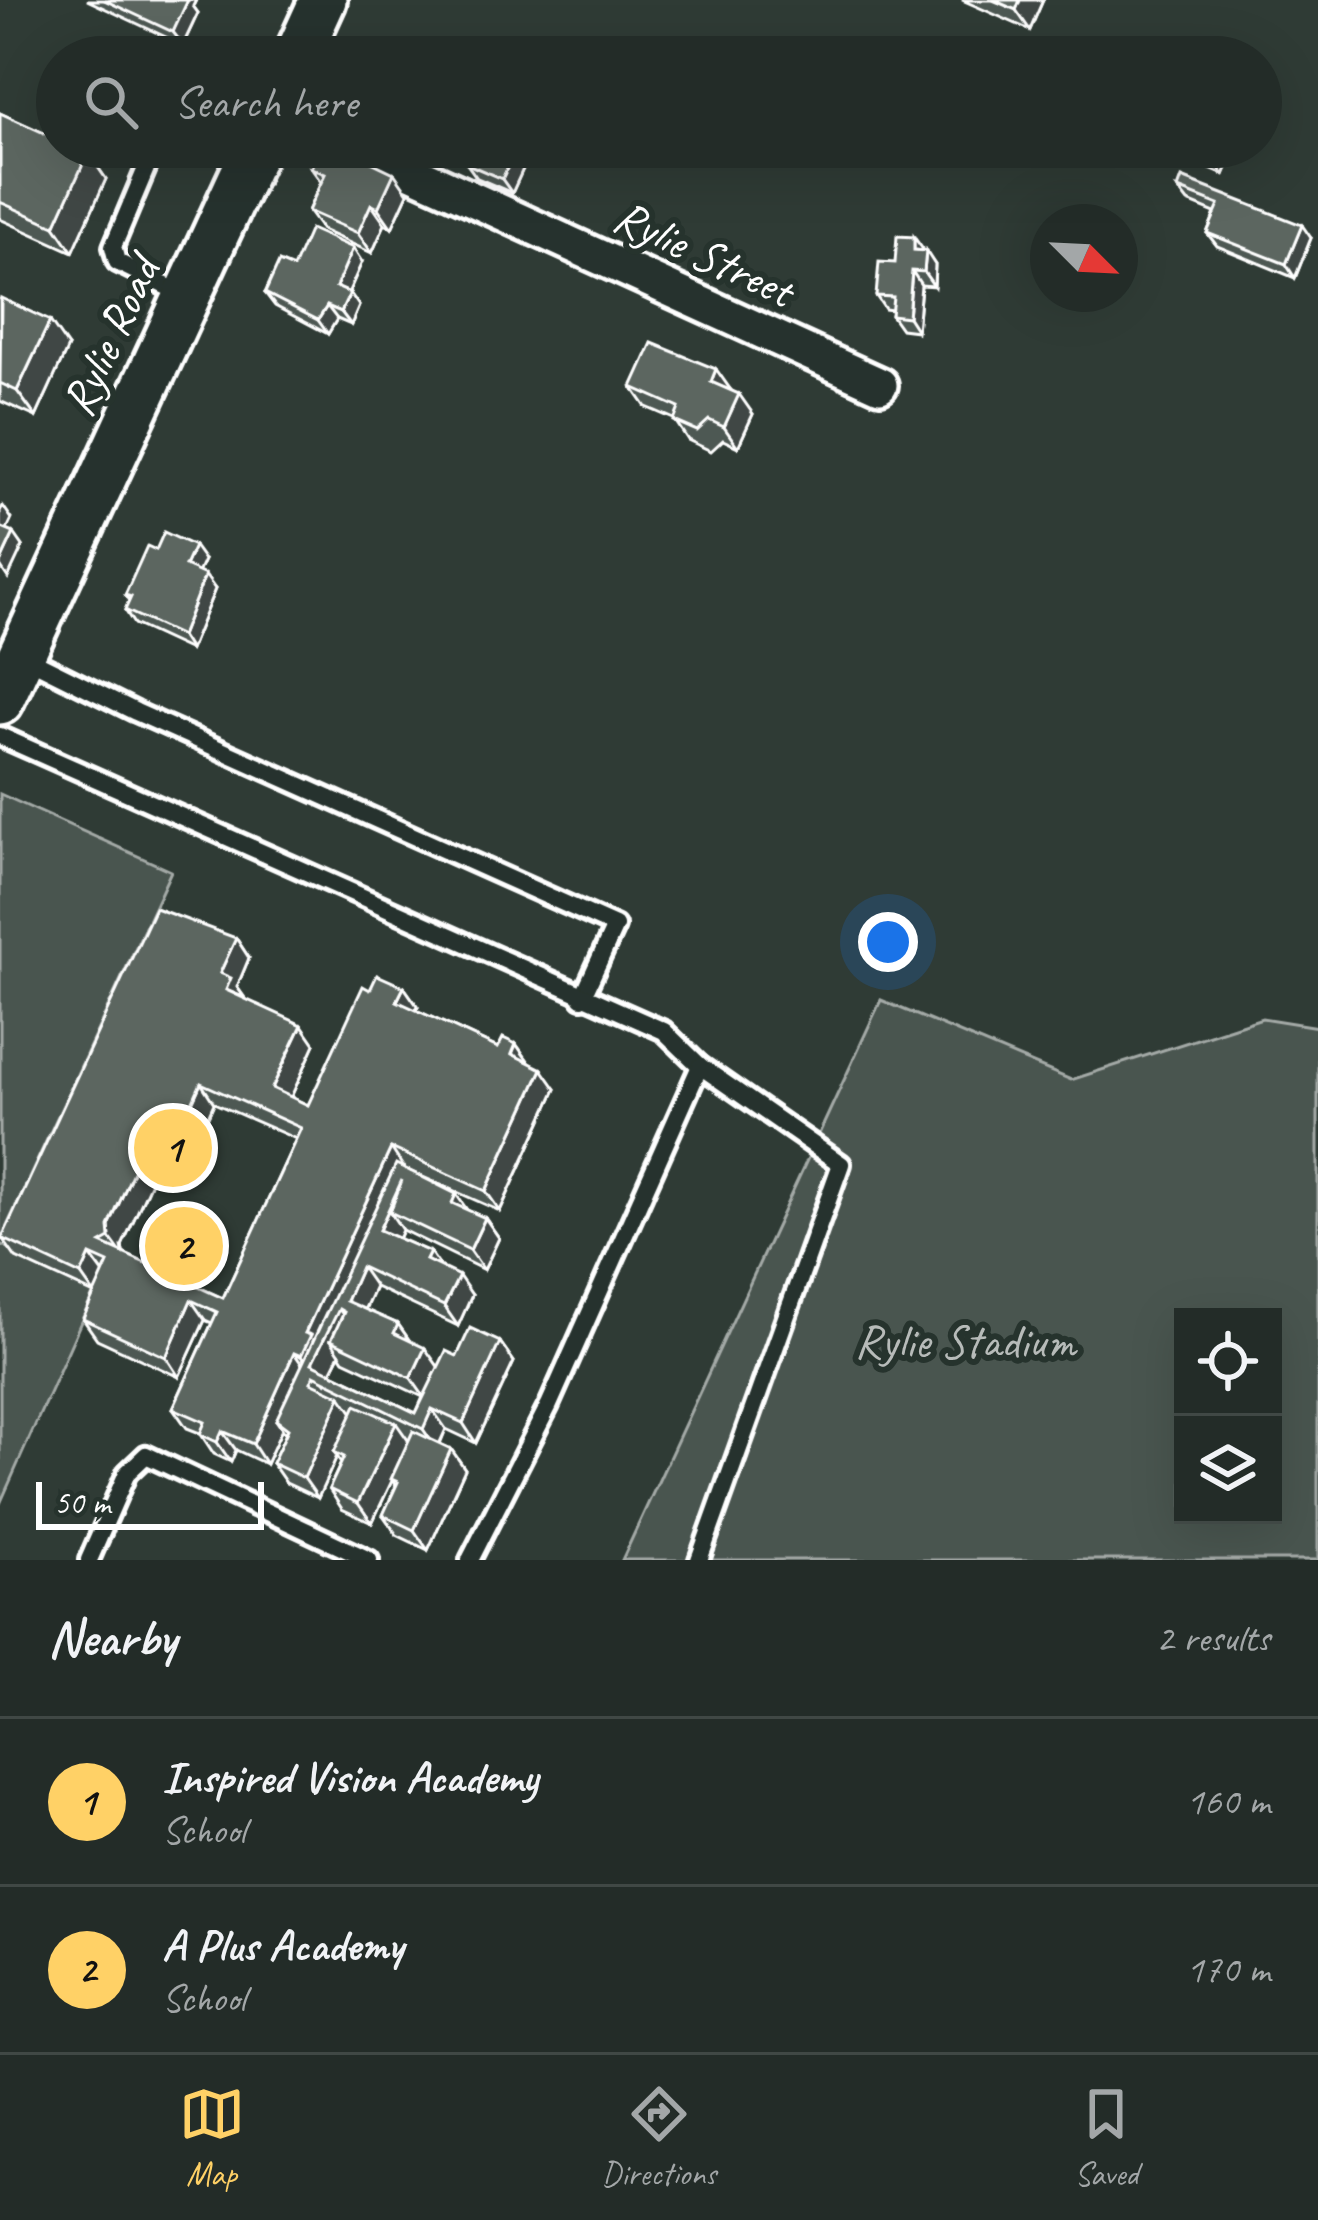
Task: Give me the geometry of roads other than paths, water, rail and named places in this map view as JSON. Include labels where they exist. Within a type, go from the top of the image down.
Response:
[{"type":"street","points":[[306,36],[322,0]]},
{"type":"street","name":"Rylie Road","points":[[0,701],[10,650],[246,168]]},
{"type":"street","name":"Rylie Street","points":[[404,168],[880,385]]},
{"type":"lane","points":[[146,168],[113,248],[117,262],[187,296]]},
{"type":"lane","points":[[10,650],[136,712],[616,926],[582,998]]},
{"type":"lane","points":[[0,736],[369,904],[664,1031],[700,1066],[841,1164],[699,1560]]},
{"type":"lane","points":[[470,1560],[549,1405],[700,1066]]},
{"type":"lane","points":[[88,1560],[128,1473],[146,1456],[369,1560]]},
{"type":"place","name":"Inspired Vision Academy","points":[[173,1148]]},
{"type":"place","name":"A Plus Academy","points":[[184,1246]]},
{"type":"park label","name":"Rylie Stadium","points":[[965,1340]]}]
